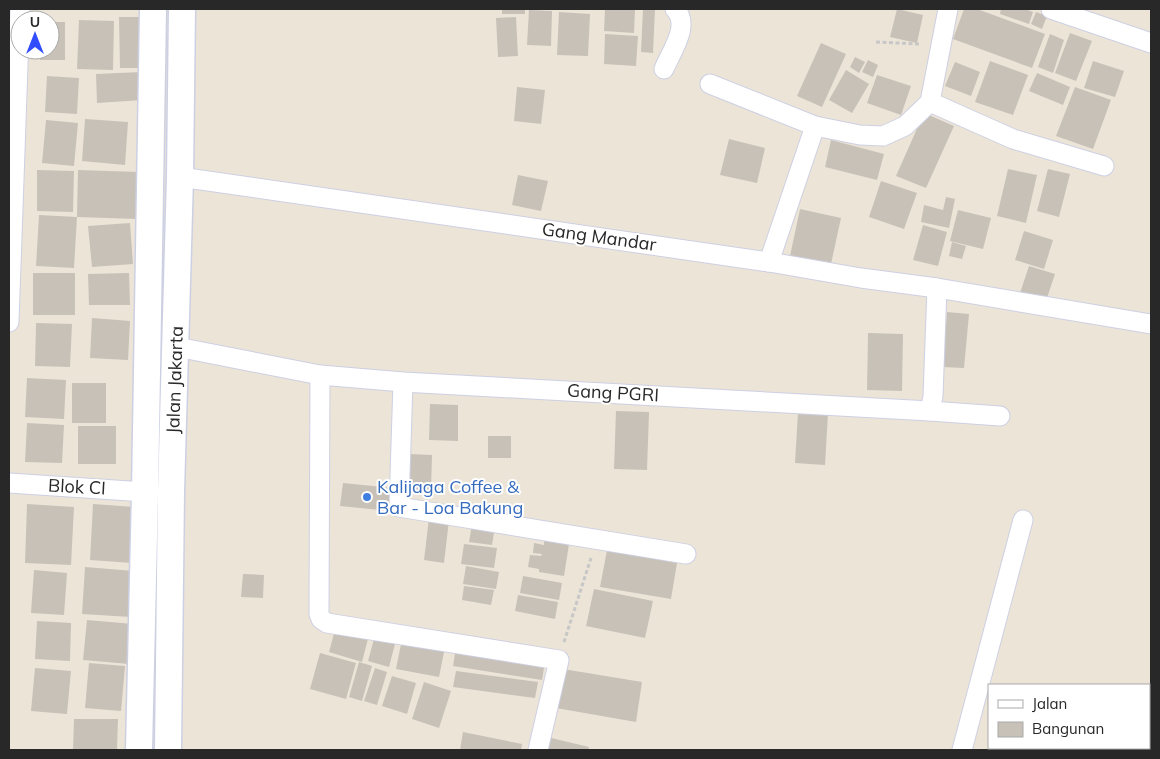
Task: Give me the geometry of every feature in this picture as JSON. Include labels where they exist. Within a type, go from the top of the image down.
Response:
[{"type":"main road","name":"Jalan Jakarta","points":[[139,750],[153,9]]},
{"type":"main road","name":"Jalan Jakarta","points":[[168,750],[171,492],[177,346],[182,9]]},
{"type":"main road","points":[[145,492],[171,492]]},
{"type":"street","points":[[9,322],[13,79],[20,9]]},
{"type":"street","points":[[664,69],[682,29],[681,19],[675,9]]},
{"type":"street","points":[[710,84],[815,126],[860,135],[883,136],[905,126],[930,102],[948,9]]},
{"type":"street","points":[[1051,9],[1151,44]]},
{"type":"street","points":[[930,102],[1013,139],[1104,166]]},
{"type":"street","points":[[770,262],[815,126]]},
{"type":"street","name":"Gang Mandar","points":[[180,177],[770,262],[1151,324]]},
{"type":"street","points":[[930,411],[933,396],[937,288]]},
{"type":"street","name":"Gang PGRI","points":[[177,346],[320,375],[402,382],[1000,416]]},
{"type":"street","points":[[320,375],[319,614],[321,619],[328,623],[559,660],[538,750]]},
{"type":"street","points":[[402,382],[399,507],[686,554]]},
{"type":"street","name":"Blok CI","points":[[9,484],[145,492]]},
{"type":"street","points":[[962,750],[983,694],[1022,520]]},
{"type":"path","points":[[876,42],[940,45]]},
{"type":"path","points":[[559,660],[596,540]]},
{"type":"building","points":[[502,9],[525,9],[525,14],[502,14]]},
{"type":"building","points":[[605,9],[635,9],[634,33],[604,31]]},
{"type":"building","points":[[643,9],[655,9],[653,53],[641,52]]},
{"type":"building","points":[[897,9],[923,15],[917,43],[890,37]]},
{"type":"building","points":[[964,9],[977,9],[1045,34],[1032,68],[953,39]]},
{"type":"building","points":[[1001,9],[1025,9],[1033,12],[1029,24],[1000,14]]},
{"type":"building","points":[[529,10],[552,11],[551,46],[527,45]]},
{"type":"building","points":[[559,12],[590,14],[588,56],[557,55]]},
{"type":"building","points":[[1036,12],[1047,16],[1042,29],[1031,24]]},
{"type":"building","points":[[119,17],[144,17],[145,68],[120,68]]},
{"type":"building","points":[[516,17],[518,56],[498,57],[496,18]]},
{"type":"building","points":[[79,20],[114,21],[113,70],[77,69]]},
{"type":"building","points":[[60,22],[65,22],[65,60],[60,60]]},
{"type":"building","points":[[1070,33],[1092,41],[1076,81],[1055,73]]},
{"type":"building","points":[[605,34],[638,36],[636,66],[604,64]]},
{"type":"building","points":[[1050,34],[1064,40],[1053,73],[1038,67]]},
{"type":"building","points":[[821,43],[846,54],[822,107],[797,96]]},
{"type":"building","points":[[855,57],[865,62],[859,73],[850,67]]},
{"type":"building","points":[[868,60],[878,65],[873,77],[862,72]]},
{"type":"building","points":[[990,61],[1028,75],[1013,115],[975,102]]},
{"type":"building","points":[[1093,61],[1124,71],[1115,97],[1084,88]]},
{"type":"building","points":[[955,62],[980,72],[971,96],[945,86]]},
{"type":"building","points":[[846,70],[869,84],[852,113],[829,100]]},
{"type":"building","points":[[142,72],[143,100],[97,103],[96,74]]},
{"type":"building","points":[[1037,73],[1070,87],[1063,105],[1029,91]]},
{"type":"building","points":[[877,75],[911,86],[901,115],[867,103]]},
{"type":"building","points":[[47,76],[79,78],[77,114],[45,112]]},
{"type":"building","points":[[517,87],[545,90],[541,124],[514,121]]},
{"type":"building","points":[[1075,87],[1111,100],[1093,149],[1056,136]]},
{"type":"building","points":[[924,113],[954,126],[926,188],[896,176]]},
{"type":"building","points":[[85,119],[128,122],[125,165],[82,161]]},
{"type":"building","points":[[46,120],[78,123],[74,166],[42,163]]},
{"type":"building","points":[[729,139],[765,148],[757,183],[720,175]]},
{"type":"building","points":[[831,140],[884,154],[877,180],[825,167]]},
{"type":"building","points":[[1008,169],[1037,175],[1026,223],[997,216]]},
{"type":"building","points":[[1048,169],[1070,174],[1059,217],[1037,211]]},
{"type":"building","points":[[37,170],[74,171],[73,212],[37,211]]},
{"type":"building","points":[[78,170],[139,172],[137,219],[77,217]]},
{"type":"building","points":[[518,175],[548,181],[541,211],[512,205]]},
{"type":"building","points":[[881,181],[917,193],[904,229],[869,217]]},
{"type":"building","points":[[946,197],[955,199],[949,228],[921,222],[924,205],[943,210]]},
{"type":"building","points":[[800,209],[841,218],[831,264],[790,256]]},
{"type":"building","points":[[958,210],[991,218],[983,249],[950,241]]},
{"type":"building","points":[[39,215],[77,217],[74,268],[36,266]]},
{"type":"building","points":[[130,223],[133,264],[92,267],[88,226]]},
{"type":"building","points":[[923,225],[947,232],[938,266],[913,260]]},
{"type":"building","points":[[1024,231],[1053,240],[1044,269],[1015,260]]},
{"type":"building","points":[[952,242],[966,246],[962,259],[949,256]]},
{"type":"building","points":[[1029,266],[1055,274],[1046,301],[1020,293]]},
{"type":"building","points":[[33,273],[75,273],[75,315],[33,315]]},
{"type":"building","points":[[129,273],[130,305],[89,305],[88,274]]},
{"type":"building","points":[[947,312],[969,314],[964,368],[943,367]]},
{"type":"building","points":[[92,318],[130,321],[128,360],[90,358]]},
{"type":"building","points":[[36,323],[72,324],[70,367],[35,366]]},
{"type":"building","points":[[868,333],[903,334],[902,391],[867,390]]},
{"type":"building","points":[[27,378],[66,380],[64,419],[25,417]]},
{"type":"building","points":[[72,383],[106,383],[106,423],[72,423]]},
{"type":"building","points":[[430,404],[458,405],[458,441],[429,440]]},
{"type":"building","points":[[616,411],[649,412],[647,470],[614,469]]},
{"type":"building","points":[[798,412],[828,414],[825,465],[795,463]]},
{"type":"building","points":[[27,423],[64,425],[62,463],[25,462]]},
{"type":"building","points":[[78,426],[116,426],[116,464],[78,464]]},
{"type":"building","points":[[488,436],[511,436],[511,458],[488,458]]},
{"type":"building","points":[[410,454],[432,455],[431,492],[410,492]]},
{"type":"building","name":"Kalijaga Coffee & Bar - Loa Bakung","points":[[343,483],[393,488],[390,511],[340,506]]},
{"type":"building","points":[[27,504],[74,507],[71,565],[25,563]]},
{"type":"building","points":[[93,504],[135,507],[132,563],[90,560]]},
{"type":"building","points":[[429,518],[449,520],[444,563],[424,560]]},
{"type":"building","points":[[472,524],[495,527],[492,545],[469,542]]},
{"type":"building","points":[[544,540],[569,544],[564,576],[539,572],[539,569],[528,567],[530,555],[541,556],[542,554],[533,553],[534,543],[544,545]]},
{"type":"building","points":[[464,544],[497,548],[494,568],[461,564]]},
{"type":"building","points":[[607,550],[677,563],[671,599],[600,587]]},
{"type":"building","points":[[466,566],[499,572],[496,589],[463,584]]},
{"type":"building","points":[[85,567],[134,571],[131,617],[82,614]]},
{"type":"building","points":[[34,570],[67,573],[64,615],[31,613]]},
{"type":"building","points":[[243,574],[264,575],[263,598],[241,597]]},
{"type":"building","points":[[523,576],[562,583],[559,600],[520,593]]},
{"type":"building","points":[[464,586],[494,590],[491,605],[462,600]]},
{"type":"building","points":[[594,589],[653,601],[645,638],[586,626]]},
{"type":"building","points":[[518,595],[558,602],[555,619],[515,611]]},
{"type":"building","points":[[87,620],[133,624],[129,664],[83,660]]},
{"type":"building","points":[[37,621],[71,623],[70,661],[35,659]]},
{"type":"building","points":[[336,626],[369,635],[362,662],[329,652]]},
{"type":"building","points":[[375,635],[396,640],[389,667],[368,661]]},
{"type":"building","points":[[402,639],[445,647],[439,677],[396,669]]},
{"type":"building","points":[[456,647],[545,662],[542,680],[453,666]]},
{"type":"building","points":[[320,653],[356,663],[346,699],[310,689]]},
{"type":"building","points":[[359,662],[372,666],[362,701],[349,697]]},
{"type":"building","points":[[89,663],[125,666],[121,711],[85,708]]},
{"type":"building","points":[[35,668],[71,671],[67,714],[31,711]]},
{"type":"building","points":[[375,668],[387,672],[377,705],[364,701]]},
{"type":"building","points":[[563,669],[642,682],[636,722],[556,708]]},
{"type":"building","points":[[456,671],[538,682],[535,698],[453,687]]},
{"type":"building","points":[[392,676],[416,683],[407,714],[382,706]]},
{"type":"building","points":[[424,682],[451,691],[439,728],[412,719]]},
{"type":"building","points":[[74,719],[118,719],[117,750],[73,750]]},
{"type":"building","points":[[463,732],[522,744],[521,750],[460,750]]},
{"type":"building","points":[[547,737],[589,747],[588,750],[544,750]]},
{"type":"place","name":"Kalijaga Coffee & Bar - Loa Bakung","points":[[367,497]]}]
